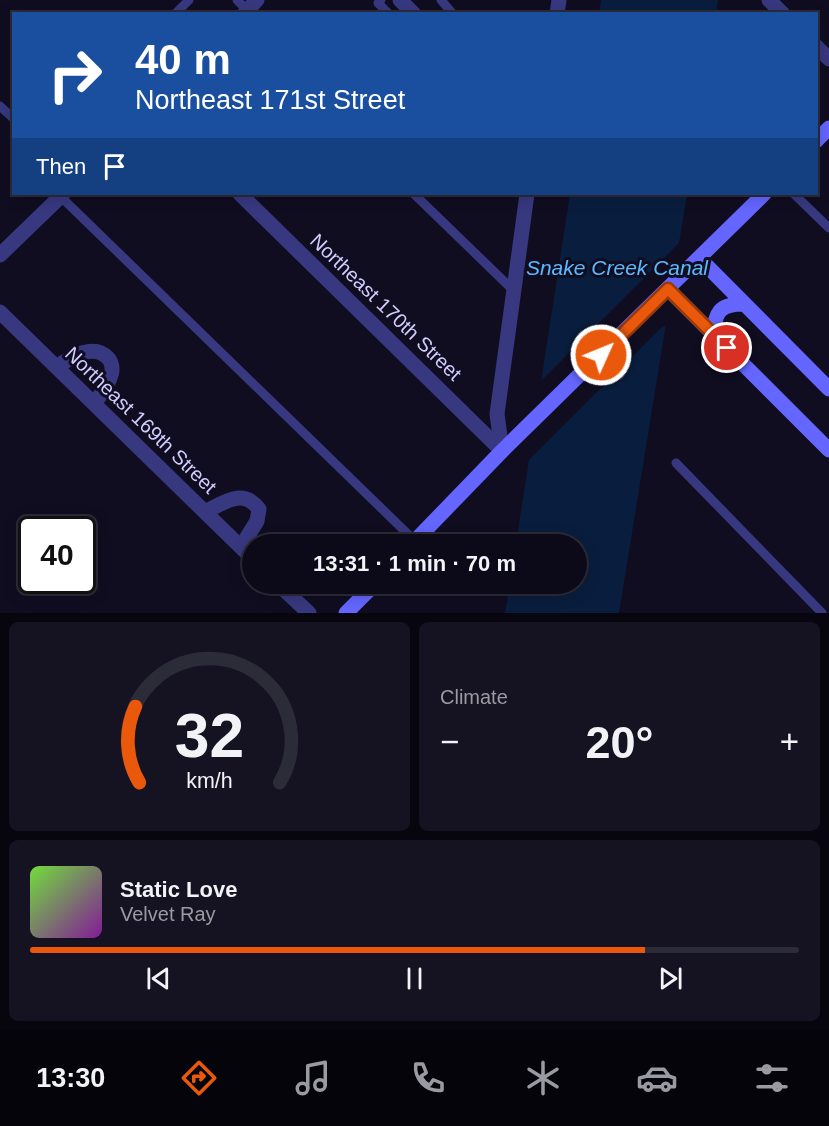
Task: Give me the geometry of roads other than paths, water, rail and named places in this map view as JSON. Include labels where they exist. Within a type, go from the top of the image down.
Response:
[{"type":"street","points":[[400,0],[412,12]]},
{"type":"street","points":[[769,0],[781,12]]},
{"type":"street","points":[[818,48],[829,59]]},
{"type":"street","points":[[0,255],[62,195]]},
{"type":"street","name":"Northeast 170th Street","points":[[241,195],[502,451]]},
{"type":"street","points":[[502,451],[497,414],[527,195]]},
{"type":"street","points":[[423,534],[516,437],[763,195]]},
{"type":"street","points":[[699,258],[829,389]]},
{"type":"street","points":[[673,284],[679,300],[829,450]]},
{"type":"street","points":[[713,335],[719,311],[731,304],[743,304]]},
{"type":"street","name":"Northeast 169th Street","points":[[0,312],[241,547]]},
{"type":"street","points":[[56,367],[73,356],[88,352],[98,352],[106,356],[111,363],[112,374],[94,404]]},
{"type":"street","points":[[205,512],[237,498],[244,497],[252,500],[259,509],[257,521],[241,547]]},
{"type":"street","points":[[289,594],[309,613]]},
{"type":"street","points":[[346,613],[365,594]]},
{"type":"lane","points":[[177,12],[189,0]]},
{"type":"lane","points":[[381,0],[378,3],[387,12]]},
{"type":"lane","points":[[441,0],[451,12]]},
{"type":"lane","points":[[0,106],[12,117]]},
{"type":"lane","points":[[62,195],[405,534]]},
{"type":"lane","points":[[415,195],[514,291]]},
{"type":"lane","points":[[795,195],[829,228]]},
{"type":"lane","points":[[676,463],[822,613]]},
{"type":"water","points":[[601,0],[718,0],[716,12],[599,12]]},
{"type":"water","name":"Snake Creek Canal","points":[[570,195],[687,195],[619,613],[505,613],[508,594],[587,594],[587,534],[518,534]]}]
